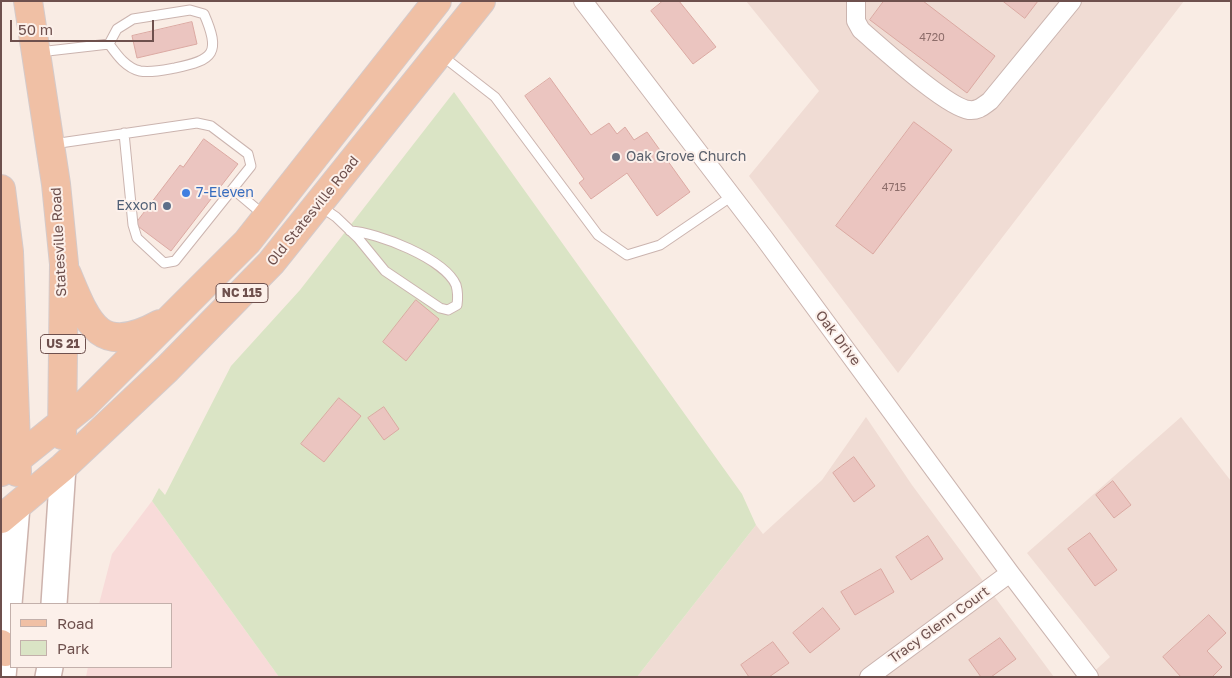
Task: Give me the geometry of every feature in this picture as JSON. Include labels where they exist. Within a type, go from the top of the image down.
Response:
[{"type":"main road","name":"Statesville Road","points":[[28,1],[50,144],[64,264],[63,467],[54,603]]},
{"type":"main road","name":"NC 115","points":[[9,465],[62,424],[246,242],[437,1]]},
{"type":"main road","name":"Old Statesville Road","points":[[9,513],[63,467],[167,369],[271,263],[481,1]]},
{"type":"main road","points":[[1,189],[5,256],[9,465],[3,657]]},
{"type":"main road","points":[[64,264],[88,320],[92,326],[104,335],[120,338],[138,336],[172,317]]},
{"type":"street","name":"Oak Drive","points":[[583,1],[732,196],[1089,677]]},
{"type":"street","points":[[856,1],[856,21],[861,30],[941,95],[957,106],[969,110],[980,109],[990,101],[1072,1]]},
{"type":"street","name":"Tracy Glenn Court","points":[[869,677],[1010,573]]},
{"type":"lane","points":[[190,10],[204,14],[213,43],[210,56],[199,63],[157,71],[140,71],[124,63],[109,44],[117,29],[133,19],[190,10]]},
{"type":"lane","points":[[37,52],[109,44]]},
{"type":"lane","points":[[439,53],[495,98],[598,235],[627,255],[660,245],[732,196]]},
{"type":"lane","points":[[50,144],[198,123],[211,126],[248,154],[251,166],[175,262],[164,263],[137,238],[133,225],[124,134]]},
{"type":"lane","points":[[233,189],[266,218]]},
{"type":"lane","points":[[318,205],[336,217],[385,271],[407,287],[440,308],[448,310],[457,305],[458,295],[455,284],[437,266],[386,238],[364,231],[350,231]]},
{"type":"shaded area","points":[[746,1],[1184,1],[898,373],[749,176],[819,91]]},
{"type":"shaded area","points":[[866,417],[912,485],[1054,677],[637,677],[756,525],[763,534],[822,480]]},
{"type":"shaded area","points":[[1181,417],[1231,481],[1231,677],[1088,677],[1110,657],[1027,553]]},
{"type":"shaded area","points":[[152,501],[279,677],[86,677],[88,668],[172,668],[172,603],[99,603],[112,554]]},
{"type":"green space","points":[[454,92],[742,494],[756,525],[637,677],[279,677],[152,501],[159,488],[165,495],[231,366],[300,290]]},
{"type":"building","points":[[663,1],[679,1],[716,47],[693,64],[651,11]]},
{"type":"building","points":[[884,1],[923,1],[995,56],[967,93],[870,20]]},
{"type":"building","points":[[1003,1],[1038,1],[1025,18]]},
{"type":"building","points":[[192,22],[197,44],[137,58],[132,36]]},
{"type":"building","name":"Oak Grove Church","points":[[550,78],[591,135],[609,123],[617,134],[625,127],[634,140],[647,132],[690,192],[657,216],[627,173],[591,199],[579,183],[584,179],[525,96]]},
{"type":"building","points":[[914,122],[952,150],[873,254],[836,226]]},
{"type":"building","points":[[204,139],[238,164],[171,251],[135,224],[180,165],[183,167]]},
{"type":"building","points":[[416,300],[439,319],[406,361],[383,342]]},
{"type":"building","points":[[339,398],[361,416],[324,462],[301,444]]},
{"type":"building","points":[[384,407],[399,429],[384,440],[368,418]]},
{"type":"building","points":[[854,457],[875,486],[854,502],[833,473]]},
{"type":"building","points":[[1113,481],[1131,505],[1114,518],[1096,495]]},
{"type":"building","points":[[1090,533],[1117,570],[1095,586],[1068,549]]},
{"type":"building","points":[[928,536],[943,559],[911,580],[896,557]]},
{"type":"building","points":[[881,569],[894,592],[855,615],[841,592]]},
{"type":"building","points":[[823,608],[840,629],[810,653],[793,633]]},
{"type":"building","points":[[1209,615],[1226,633],[1207,651],[1222,667],[1212,677],[1181,677],[1163,657]]},
{"type":"building","points":[[1000,638],[1016,659],[991,677],[981,677],[969,660]]},
{"type":"building","points":[[773,642],[789,663],[769,677],[749,677],[741,665]]},
{"type":"place","name":"Oak Grove Church","points":[[616,157]]},
{"type":"place","name":"7-Eleven","points":[[186,193]]},
{"type":"place","name":"Exxon","points":[[167,206]]}]
